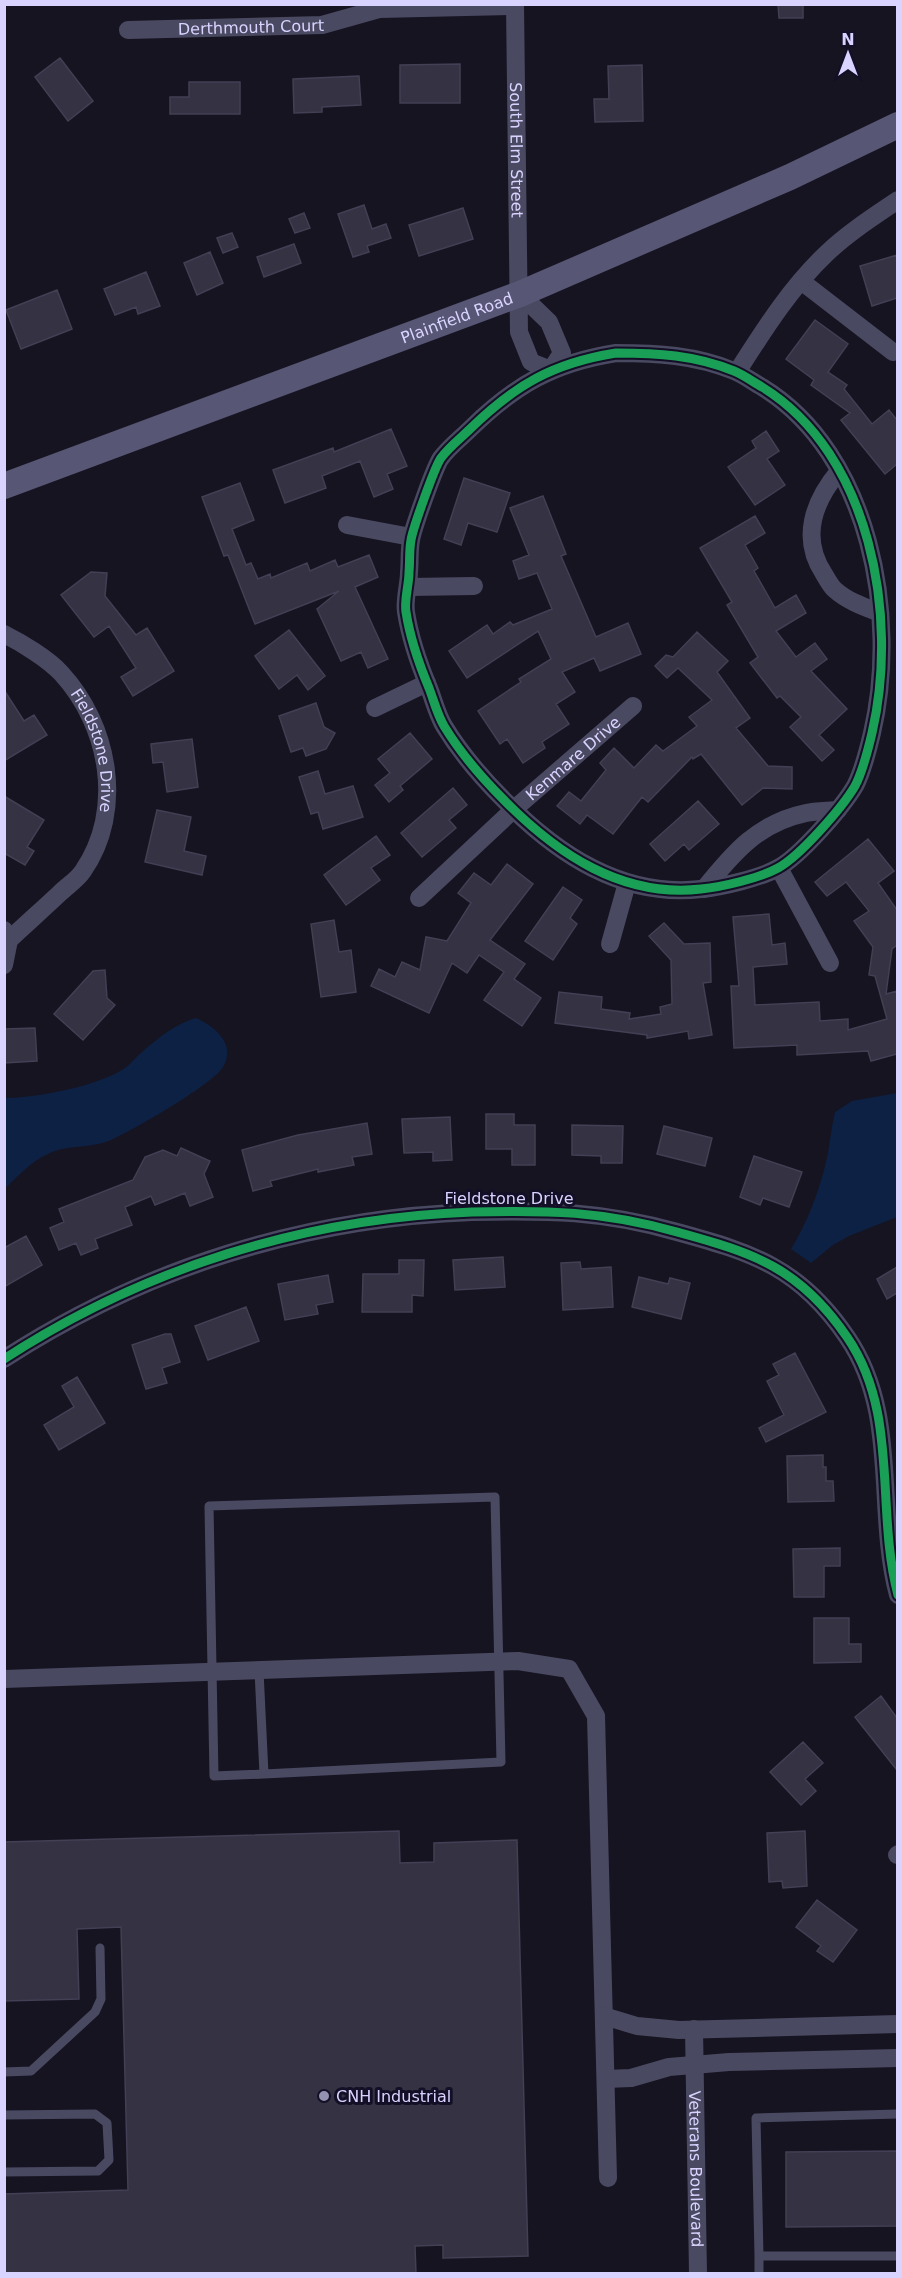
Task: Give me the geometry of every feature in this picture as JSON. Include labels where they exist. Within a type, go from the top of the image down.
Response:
[{"type":"main road","name":"Plainfield Road","points":[[4,486],[520,294],[790,177],[897,125]]},
{"type":"street","name":"Derthmouth Court","points":[[128,30],[322,25],[379,9],[515,5]]},
{"type":"street","name":"South Elm Street","points":[[515,5],[520,294]]},
{"type":"street","points":[[737,372],[773,317],[827,252],[897,200]]},
{"type":"street","points":[[801,281],[893,352]]},
{"type":"street","points":[[520,294],[549,322],[558,343],[562,353],[551,370],[531,362],[519,332],[520,294]]},
{"type":"street","name":"Kenmare Drive","points":[[616,353],[655,353],[693,358],[737,372],[774,395],[799,416],[818,437],[855,501],[877,582],[881,673],[878,707],[856,784],[838,810],[812,839],[779,868],[735,883],[704,889],[678,891],[651,889],[596,871],[565,854],[531,827],[469,764],[441,722],[418,664],[405,607],[411,537],[440,459],[488,411],[535,376],[592,357],[616,353]]},
{"type":"street","points":[[839,471],[824,489],[818,503],[812,522],[812,546],[818,565],[834,589],[859,606],[880,613]]},
{"type":"street","points":[[346,525],[411,537]]},
{"type":"street","points":[[408,587],[474,586]]},
{"type":"street","name":"Fieldstone Drive","points":[[4,634],[24,645],[60,672],[82,703],[98,734],[105,761],[107,784],[106,807],[100,835],[81,873],[7,935],[4,965]]},
{"type":"street","points":[[375,708],[427,683]]},
{"type":"street","name":"Kenmare Drive","points":[[419,898],[513,810],[633,706]]},
{"type":"street","points":[[704,889],[748,839],[776,823],[806,813],[838,810]]},
{"type":"street","points":[[779,868],[830,963]]},
{"type":"street","points":[[610,944],[627,883]]},
{"type":"street","name":"Fieldstone Drive","points":[[4,1359],[65,1323],[149,1282],[206,1260],[297,1234],[364,1221],[523,1210],[590,1213],[647,1223],[730,1246],[771,1265],[821,1302],[849,1339],[872,1386],[879,1411],[884,1446],[888,1548],[897,1595]]},
{"type":"street","points":[[4,1679],[518,1661],[569,1669],[596,1716],[608,2178]]},
{"type":"street","points":[[604,2016],[637,2026],[661,2029],[897,2024]]},
{"type":"street","name":"Veterans Boulevard","points":[[694,2029],[698,2274]]},
{"type":"street","points":[[606,2079],[632,2078],[669,2067],[729,2062],[897,2058]]},
{"type":"lane","points":[[495,1497],[501,1762],[214,1776],[211,1672],[209,1506],[495,1497]]},
{"type":"lane","points":[[259,1671],[264,1774]]},
{"type":"lane","points":[[4,2072],[31,2071],[95,2012],[101,1999],[100,1948]]},
{"type":"lane","points":[[4,2115],[95,2114],[107,2123],[109,2160],[98,2171],[4,2172]]},
{"type":"lane","points":[[759,2274],[756,2118],[897,2114]]},
{"type":"lane","points":[[759,2256],[897,2256]]},
{"type":"water","points":[[196,1018],[216,1031],[225,1043],[227,1059],[216,1075],[171,1106],[111,1140],[95,1145],[63,1149],[42,1157],[5,1188],[5,1098],[67,1090],[100,1080],[127,1066],[167,1032]]},
{"type":"water","points":[[897,1093],[897,1217],[849,1236],[833,1245],[811,1263],[791,1249],[820,1185],[835,1112],[852,1101]]},
{"type":"building","points":[[778,4],[803,4],[803,18],[779,18]]},
{"type":"building","points":[[60,58],[93,101],[68,121],[35,77]]},
{"type":"building","points":[[460,64],[460,103],[400,103],[400,65]]},
{"type":"building","points":[[642,65],[643,121],[595,122],[594,99],[609,99],[608,66]]},
{"type":"building","points":[[359,76],[361,105],[322,107],[322,112],[294,113],[293,79]]},
{"type":"building","points":[[189,82],[240,82],[240,114],[170,114],[170,97],[189,97]]},
{"type":"building","points":[[364,205],[372,229],[386,224],[391,238],[367,246],[369,252],[353,257],[338,214]]},
{"type":"building","points":[[463,208],[473,239],[419,256],[409,225]]},
{"type":"building","points":[[304,213],[310,228],[295,233],[289,219]]},
{"type":"building","points":[[232,233],[238,247],[223,253],[217,238]]},
{"type":"building","points":[[294,244],[301,263],[264,277],[257,257]]},
{"type":"building","points":[[210,252],[223,283],[197,295],[184,263]]},
{"type":"building","points":[[897,255],[897,298],[872,306],[860,266]]},
{"type":"building","points":[[146,272],[160,306],[138,314],[136,307],[115,315],[104,289]]},
{"type":"building","points":[[57,290],[72,329],[21,349],[6,310]]},
{"type":"building","points":[[815,320],[848,344],[828,372],[847,385],[844,389],[872,424],[889,410],[897,420],[897,464],[885,474],[841,420],[850,413],[811,385],[814,380],[786,359]]},
{"type":"building","points":[[391,429],[407,466],[387,474],[393,489],[374,497],[360,461],[322,476],[326,488],[285,503],[273,470],[333,448],[334,452]]},
{"type":"building","points":[[766,431],[779,451],[767,459],[785,485],[755,505],[728,467],[756,448],[752,441]]},
{"type":"building","points":[[464,478],[510,493],[497,532],[468,523],[461,545],[444,539]]},
{"type":"building","points":[[240,483],[254,520],[232,529],[246,565],[251,563],[258,579],[270,574],[271,578],[307,563],[310,571],[335,560],[338,567],[369,555],[378,577],[355,587],[388,659],[368,668],[361,652],[341,661],[317,609],[339,591],[255,624],[228,555],[224,556],[202,497]]},
{"type":"building","points":[[543,496],[566,554],[561,556],[596,637],[628,623],[641,654],[600,671],[594,658],[562,672],[575,692],[556,704],[569,724],[542,742],[545,748],[523,763],[507,739],[500,744],[478,711],[521,682],[519,679],[551,659],[538,631],[467,678],[449,651],[487,625],[493,634],[510,622],[513,625],[552,609],[537,573],[519,579],[513,561],[529,555],[510,508]]},
{"type":"building","points":[[755,516],[765,533],[745,545],[758,568],[754,571],[775,608],[796,595],[806,613],[776,631],[796,657],[815,643],[827,659],[811,671],[847,709],[819,735],[834,750],[822,761],[790,727],[801,717],[780,696],[777,698],[750,663],[758,657],[727,605],[732,602],[700,548]]},
{"type":"building","points":[[91,572],[107,573],[105,596],[136,635],[147,628],[174,671],[133,696],[121,677],[136,668],[109,626],[94,637],[61,595]]},
{"type":"building","points":[[289,630],[325,676],[308,690],[297,675],[279,689],[255,656]]},
{"type":"building","points":[[697,632],[728,661],[717,672],[750,718],[736,728],[768,766],[792,767],[792,789],[763,788],[742,805],[701,754],[693,759],[692,757],[648,802],[642,797],[613,834],[587,815],[580,824],[557,806],[569,792],[581,801],[606,770],[600,763],[614,748],[634,768],[656,745],[663,751],[697,726],[689,717],[712,700],[678,668],[667,678],[655,666],[666,655],[673,657]]},
{"type":"building","points":[[4,690],[24,721],[34,715],[47,735],[4,761]]},
{"type":"building","points":[[316,703],[324,727],[335,733],[326,749],[306,756],[303,748],[291,752],[279,716]]},
{"type":"building","points":[[410,733],[432,759],[400,786],[403,790],[389,802],[375,785],[390,773],[378,759]]},
{"type":"building","points":[[192,739],[198,787],[167,792],[163,762],[153,763],[151,744]]},
{"type":"building","points":[[318,771],[325,794],[353,786],[363,817],[323,829],[318,812],[311,814],[299,777]]},
{"type":"building","points":[[453,788],[467,805],[449,820],[456,828],[422,857],[401,833]]},
{"type":"building","points":[[4,796],[44,820],[27,847],[34,851],[25,865],[4,853]]},
{"type":"building","points":[[698,801],[719,824],[689,850],[684,844],[665,861],[650,844]]},
{"type":"building","points":[[157,810],[191,817],[184,851],[206,856],[202,875],[145,862]]},
{"type":"building","points":[[376,836],[390,855],[371,868],[380,880],[346,905],[324,875]]},
{"type":"building","points":[[868,839],[894,871],[878,883],[897,910],[897,945],[892,949],[886,994],[897,991],[897,1054],[871,1061],[868,1051],[797,1055],[797,1045],[734,1048],[731,986],[739,986],[733,917],[769,914],[772,945],[785,943],[787,964],[753,967],[755,1005],[819,1002],[820,1021],[848,1019],[848,1030],[887,1019],[875,976],[869,975],[873,947],[854,921],[869,911],[846,882],[827,896],[815,882]]},
{"type":"building","points":[[507,864],[533,884],[490,940],[525,964],[514,979],[541,998],[522,1026],[484,1000],[504,972],[479,955],[467,973],[452,963],[429,1013],[371,986],[379,969],[395,977],[402,962],[420,970],[426,937],[447,941],[471,903],[458,893],[474,873],[491,885]]},
{"type":"building","points":[[563,887],[582,900],[570,918],[577,924],[553,960],[525,941]]},
{"type":"building","points":[[334,920],[339,952],[351,950],[356,992],[321,997],[311,924]]},
{"type":"building","points":[[664,923],[684,944],[710,943],[711,982],[703,983],[712,1035],[689,1039],[688,1031],[647,1038],[647,1035],[555,1023],[559,992],[602,997],[601,1009],[630,1013],[629,1019],[661,1014],[660,1007],[672,1004],[671,960],[649,936]]},
{"type":"building","points":[[105,970],[107,998],[115,1005],[83,1040],[54,1014],[93,971]]},
{"type":"building","points":[[35,1028],[37,1061],[4,1063],[4,1029]]},
{"type":"building","points":[[486,1114],[514,1114],[514,1125],[535,1125],[535,1165],[512,1165],[512,1149],[486,1149]]},
{"type":"building","points":[[450,1117],[452,1160],[433,1161],[433,1152],[404,1153],[402,1119]]},
{"type":"building","points":[[367,1123],[372,1154],[352,1157],[354,1165],[318,1172],[318,1169],[270,1181],[272,1186],[253,1191],[242,1150],[298,1135]]},
{"type":"building","points":[[572,1125],[623,1126],[622,1163],[601,1163],[601,1156],[572,1155]]},
{"type":"building","points":[[664,1126],[712,1138],[705,1166],[657,1154]]},
{"type":"building","points":[[181,1148],[210,1161],[204,1174],[213,1197],[190,1206],[185,1193],[155,1205],[151,1196],[125,1207],[132,1225],[95,1239],[98,1248],[81,1255],[76,1243],[59,1250],[50,1228],[64,1222],[59,1209],[133,1180],[145,1157],[163,1150],[177,1156]]},
{"type":"building","points":[[754,1156],[802,1172],[789,1207],[763,1198],[760,1205],[740,1197]]},
{"type":"building","points":[[26,1236],[42,1265],[4,1287],[4,1248]]},
{"type":"building","points":[[503,1257],[505,1287],[455,1290],[453,1260]]},
{"type":"building","points":[[399,1260],[424,1260],[423,1296],[412,1295],[412,1312],[362,1312],[363,1274],[399,1274]]},
{"type":"building","points":[[580,1262],[581,1269],[611,1267],[613,1307],[563,1310],[561,1263]]},
{"type":"building","points":[[897,1267],[897,1293],[887,1299],[877,1279]]},
{"type":"building","points":[[328,1275],[333,1302],[316,1305],[318,1314],[285,1320],[278,1284]]},
{"type":"building","points":[[639,1277],[668,1284],[670,1278],[690,1283],[681,1319],[632,1307]]},
{"type":"building","points":[[246,1307],[259,1341],[208,1360],[195,1326]]},
{"type":"building","points":[[171,1334],[180,1362],[162,1368],[167,1383],[146,1389],[132,1345]]},
{"type":"building","points":[[795,1353],[826,1412],[766,1442],[759,1428],[784,1415],[767,1381],[779,1375],[773,1364]]},
{"type":"building","points":[[77,1377],[105,1423],[59,1450],[44,1425],[74,1407],[62,1386]]},
{"type":"building","points":[[823,1455],[826,1481],[833,1481],[834,1501],[788,1502],[787,1456]]},
{"type":"building","points":[[840,1548],[840,1566],[824,1566],[824,1597],[794,1597],[793,1549]]},
{"type":"building","points":[[814,1618],[849,1618],[849,1644],[861,1644],[861,1662],[814,1663]]},
{"type":"building","points":[[881,1696],[897,1718],[897,1770],[855,1717]]},
{"type":"building","points":[[803,1742],[823,1763],[805,1779],[816,1791],[801,1805],[770,1772]]},
{"type":"building","name":"CNH Industrial","points":[[399,1831],[400,1863],[434,1862],[434,1843],[517,1840],[528,2256],[443,2258],[443,2245],[415,2246],[416,2274],[4,2274],[4,2194],[128,2190],[121,1927],[77,1929],[79,1999],[4,2001],[4,1842]]},
{"type":"building","points":[[805,1831],[807,1886],[783,1888],[782,1881],[769,1882],[767,1833]]},
{"type":"building","points":[[817,1900],[857,1930],[833,1962],[817,1951],[821,1946],[796,1927]]},
{"type":"building","points":[[897,2151],[897,2226],[786,2227],[786,2152]]},
{"type":"cycle path","points":[[616,353],[676,356],[705,361],[738,373],[762,387],[799,416],[829,453],[852,495],[868,542],[878,590],[882,639],[879,688],[872,733],[863,767],[855,786],[841,806],[797,853],[778,868],[741,882],[701,889],[672,890],[644,886],[618,879],[593,868],[546,838],[504,800],[457,746],[437,712],[412,641],[406,612],[411,540],[424,498],[441,458],[451,446],[519,388],[536,378],[573,363],[616,353]]},
{"type":"cycle path","points":[[4,1359],[57,1327],[113,1298],[170,1274],[287,1237],[348,1225],[410,1216],[525,1211],[599,1216],[677,1232],[752,1256],[773,1266],[811,1294],[847,1337],[863,1367],[874,1398],[884,1463],[891,1562],[898,1595]]},
{"type":"place","name":"CNH Industrial","points":[[324,2096]]}]
